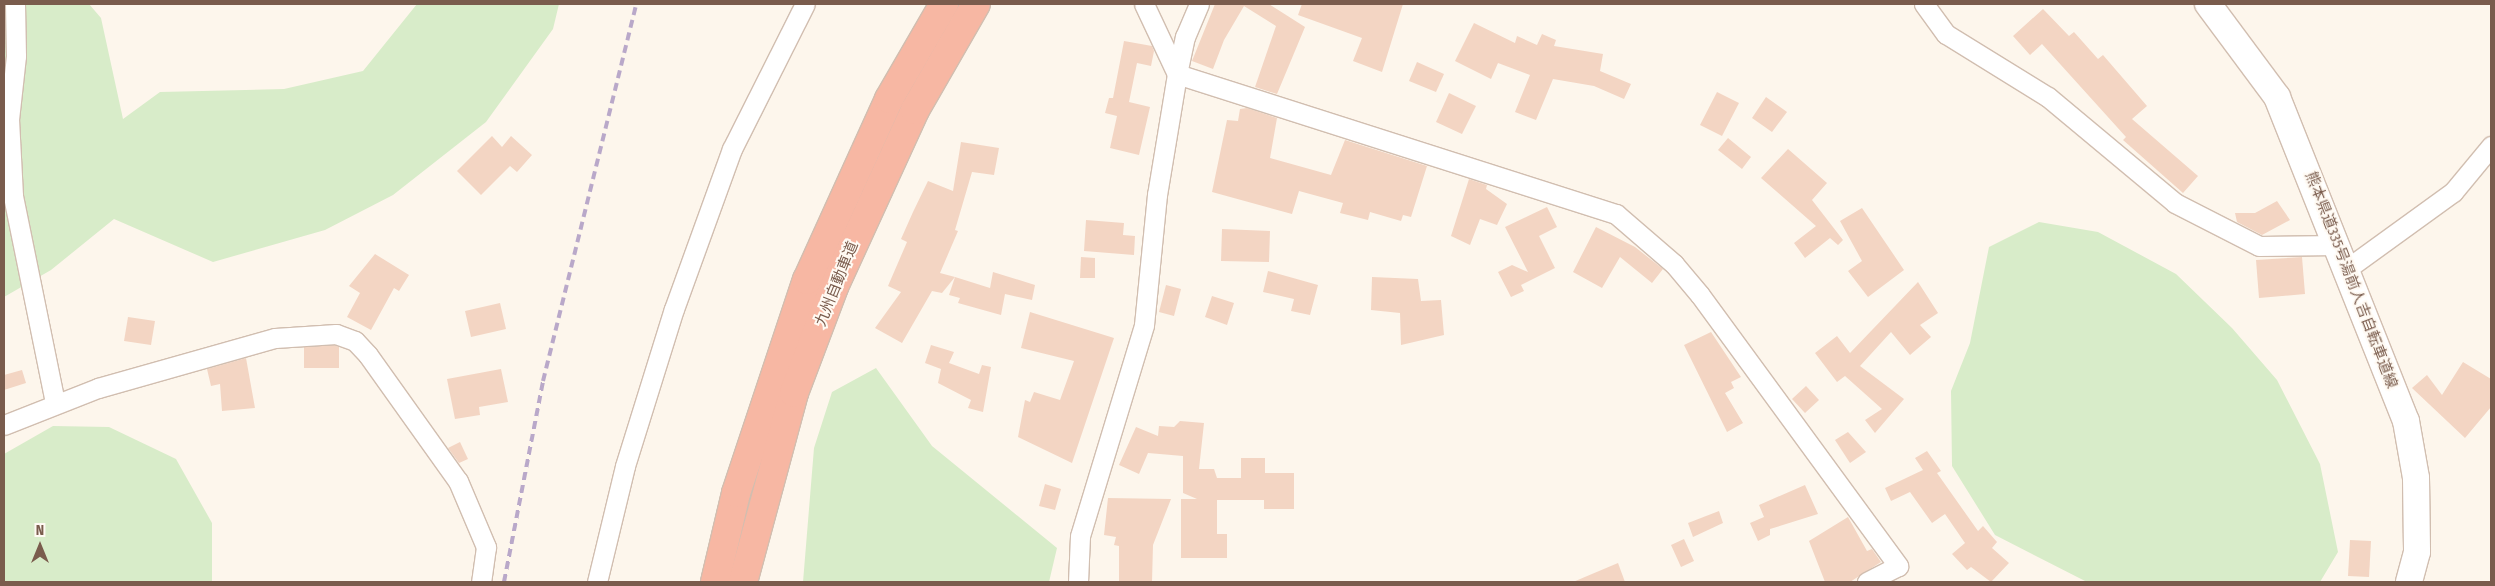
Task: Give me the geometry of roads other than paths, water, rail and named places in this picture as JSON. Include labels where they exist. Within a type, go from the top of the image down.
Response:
[{"type":"highway","name":"九州自動車道","points":[[715,582],[752,440],[807,280],[889,99],[944,4]]},
{"type":"highway","name":"九州自動車道","points":[[742,582],[794,393],[834,287],[915,110],[976,4]]},
{"type":"main road","name":"熊本県道335号湯前人吉自転車道線","points":[[2208,4],[2277,97],[2343,256],[2406,422],[2416,478],[2417,552],[2409,582]]},
{"type":"street","points":[[15,4],[16,56],[9,119],[13,196],[55,402]]},
{"type":"street","points":[[597,582],[625,466],[674,309],[732,149],[805,4]]},
{"type":"street","points":[[1144,4],[1177,74],[1616,214],[1674,264],[1700,296],[1898,566],[1866,582]]},
{"type":"street","points":[[1078,582],[1080,536],[1144,325],[1158,196],[1177,74],[1185,37],[1199,4]]},
{"type":"street","points":[[1924,4],[1946,34],[2048,97],[2175,203],[2259,246],[2343,256],[2453,192],[2491,146]]},
{"type":"street","points":[[4,425],[55,402],[275,338],[318,333],[355,342],[426,430],[458,481],[486,547],[482,582]]},
{"type":"railway","points":[[504,582],[543,381],[636,4]]}]
